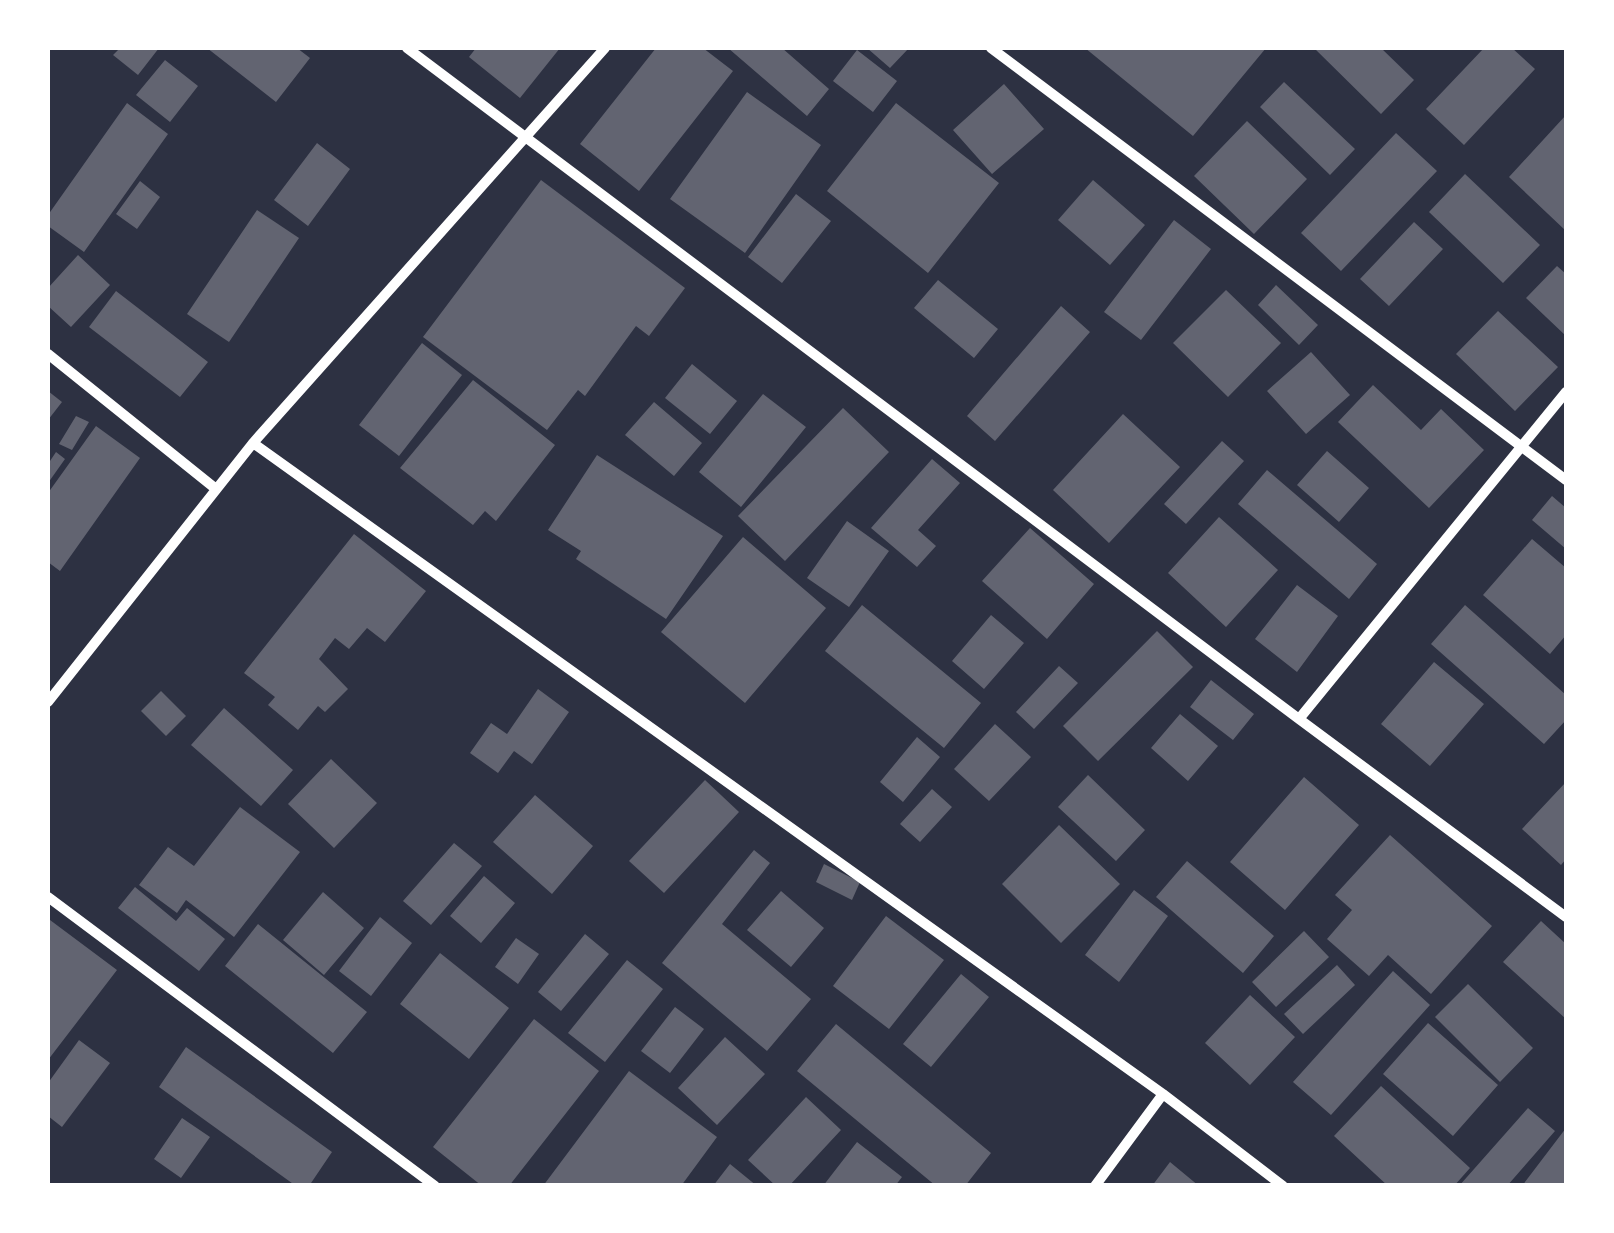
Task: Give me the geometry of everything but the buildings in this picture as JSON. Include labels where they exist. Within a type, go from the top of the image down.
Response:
[{"type":"street","points":[[407,48],[1566,917]]},
{"type":"street","points":[[48,702],[254,443],[605,48]]},
{"type":"street","points":[[991,48],[1566,480]]},
{"type":"street","points":[[48,354],[216,490]]},
{"type":"street","points":[[1299,720],[1566,392]]},
{"type":"street","points":[[254,443],[1164,1094],[1283,1186]]},
{"type":"street","points":[[48,897],[435,1186]]},
{"type":"street","points":[[1095,1186],[1164,1094]]}]
